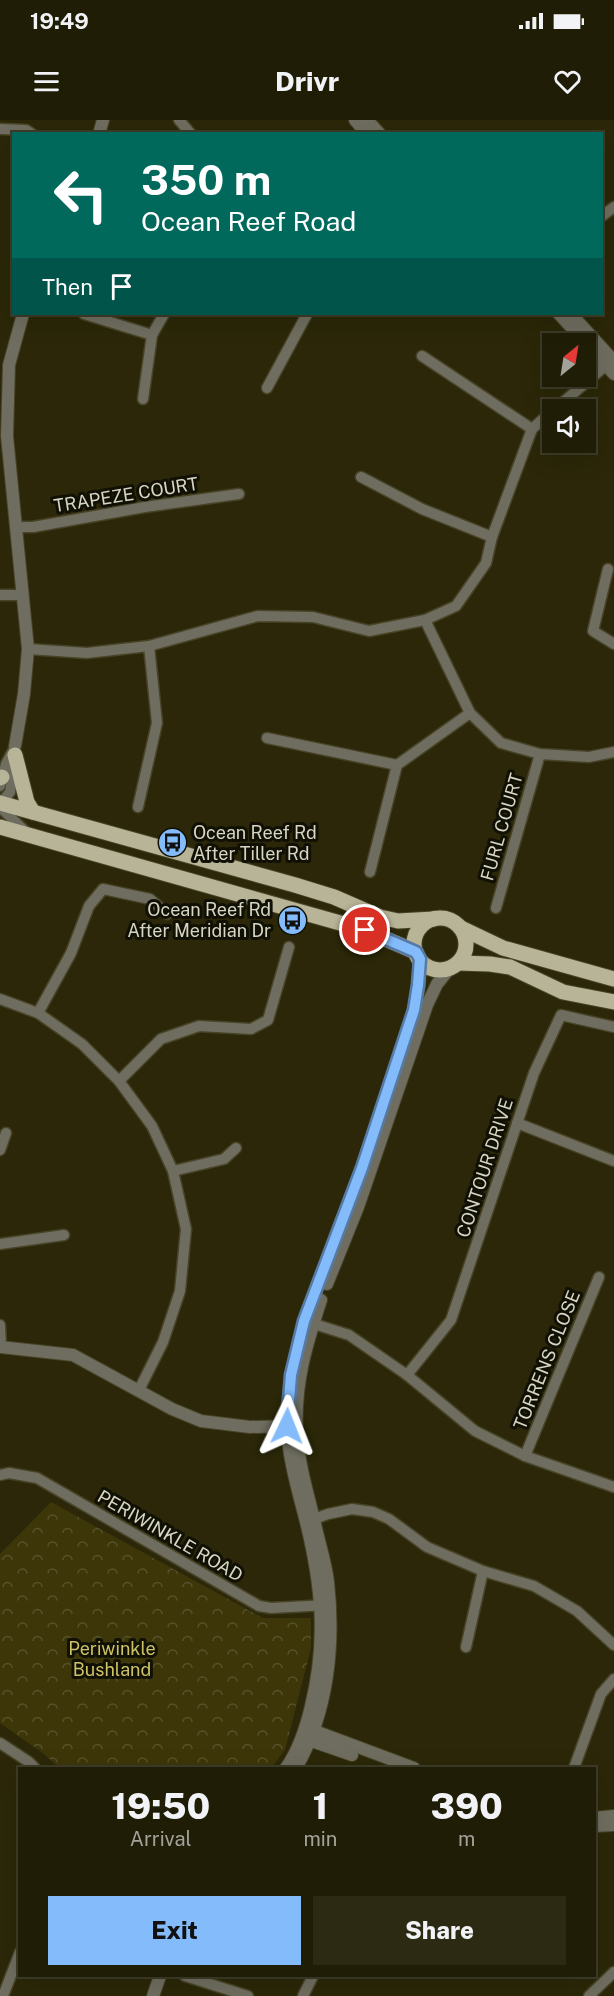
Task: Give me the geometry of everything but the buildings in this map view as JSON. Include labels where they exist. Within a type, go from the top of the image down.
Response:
[{"type":"main road","points":[[15,751],[27,802],[33,812]]},
{"type":"main road","points":[[0,802],[320,892],[380,917],[398,921],[449,920],[503,948],[614,980]]},
{"type":"main road","points":[[0,827],[365,930],[418,956],[434,969],[454,965],[490,964],[510,968],[562,992],[614,1002]]},
{"type":"main road","points":[[418,956],[414,944],[420,928],[434,919]]},
{"type":"main road","points":[[454,965],[466,950],[461,928]]},
{"type":"street","points":[[179,120],[189,132]]},
{"type":"street","points":[[355,120],[366,132]]},
{"type":"street","points":[[367,120],[378,132]]},
{"type":"street","points":[[0,129],[30,132]]},
{"type":"street","points":[[23,315],[9,364],[3,436],[17,527],[28,649],[10,792],[0,802],[3,810],[32,837]]},
{"type":"street","points":[[87,315],[153,335]]},
{"type":"street","points":[[143,399],[153,335],[163,315]]},
{"type":"street","points":[[267,388],[307,315]]},
{"type":"street","points":[[560,315],[611,365]]},
{"type":"street","points":[[572,315],[611,365]]},
{"type":"street","points":[[422,356],[532,429]]},
{"type":"street","points":[[567,399],[611,365]]},
{"type":"street","points":[[28,649],[87,653],[149,646],[258,616],[313,616],[369,631],[425,620],[456,606],[486,563],[492,537],[532,429],[542,420]]},
{"type":"street","points":[[361,477],[422,509],[492,537]]},
{"type":"street","name":"TRAPEZE COURT","points":[[17,527],[33,527],[145,507],[239,494]]},
{"type":"street","points":[[608,569],[593,631],[614,644]]},
{"type":"street","points":[[0,595],[23,595]]},
{"type":"street","points":[[425,620],[470,713],[501,743],[540,754],[589,757],[614,752]]},
{"type":"street","points":[[138,807],[157,723],[149,646]]},
{"type":"street","points":[[370,872],[397,765],[470,713]]},
{"type":"street","points":[[267,738],[397,765]]},
{"type":"street","points":[[1,780],[6,764],[15,751]]},
{"type":"street","name":"FURL COURT","points":[[496,908],[540,754]]},
{"type":"street","points":[[38,1013],[71,953],[89,906],[103,889],[150,899],[167,915]]},
{"type":"street","points":[[119,1081],[161,1040],[199,1026],[250,1029],[268,1020],[289,947]]},
{"type":"street","points":[[296,1767],[307,1734],[317,1683],[325,1605],[319,1585],[303,1478],[292,1426],[300,1368],[309,1322],[414,1010],[418,985],[418,956]]},
{"type":"street","points":[[309,1322],[358,1207],[427,1005],[437,984],[454,965]]},
{"type":"street","points":[[0,999],[38,1013],[82,1044],[119,1081],[152,1126],[173,1171],[186,1229],[180,1292],[164,1342],[139,1390]]},
{"type":"street","name":"CONTOUR DRIVE","points":[[407,1375],[451,1320],[534,1073],[561,1015],[614,1027]]},
{"type":"street","points":[[517,1123],[614,1161]]},
{"type":"street","points":[[0,1150],[6,1133]]},
{"type":"street","points":[[173,1171],[224,1159],[236,1148]]},
{"type":"street","points":[[0,1244],[64,1235]]},
{"type":"street","name":"TORRENS CLOSE","points":[[525,1456],[599,1277]]},
{"type":"street","points":[[309,1322],[349,1335],[407,1375],[475,1431],[525,1456],[614,1487]]},
{"type":"street","points":[[0,1325],[0,1347],[73,1355],[172,1409],[201,1421],[250,1427],[292,1426]]},
{"type":"street","name":"PERIWINKLE ROAD","points":[[0,1475],[9,1473],[37,1479],[259,1606],[271,1608],[325,1605]]},
{"type":"street","points":[[310,1520],[352,1509],[373,1512],[389,1519],[427,1547],[483,1571],[534,1586],[577,1611],[614,1645]]},
{"type":"street","points":[[466,1647],[483,1571]]},
{"type":"street","points":[[574,1767],[601,1694],[614,1679]]},
{"type":"street","points":[[287,1767],[307,1734]]},
{"type":"street","points":[[307,1734],[388,1767]]},
{"type":"street","points":[[307,1734],[411,1767]]},
{"type":"street","points":[[0,1743],[34,1767]]},
{"type":"street","points":[[596,1818],[614,1816]]},
{"type":"street","points":[[596,1826],[614,1825]]},
{"type":"street","points":[[3,1996],[18,1957]]},
{"type":"street","points":[[589,1996],[614,1972]]},
{"type":"street","points":[[153,1996],[160,1977]]},
{"type":"street","points":[[162,1996],[168,1977]]},
{"type":"street","points":[[188,1977],[248,1996]]},
{"type":"street","points":[[303,1996],[312,1977]]},
{"type":"green space","name":"Periwinkle Bushland","points":[[51,1502],[263,1618],[311,1618],[311,1648],[285,1750],[272,1767],[58,1767],[44,1754],[0,1723],[0,1554]]},
{"type":"place","name":"Ocean Reef Rd After Tiller Rd","points":[[172,843]]},
{"type":"place","name":"Ocean Reef Rd After Meridian Dr","points":[[292,920]]},
{"type":"route","points":[[287,1426],[291,1375],[304,1321],[362,1168],[417,998],[420,959],[416,952],[365,930]]}]
